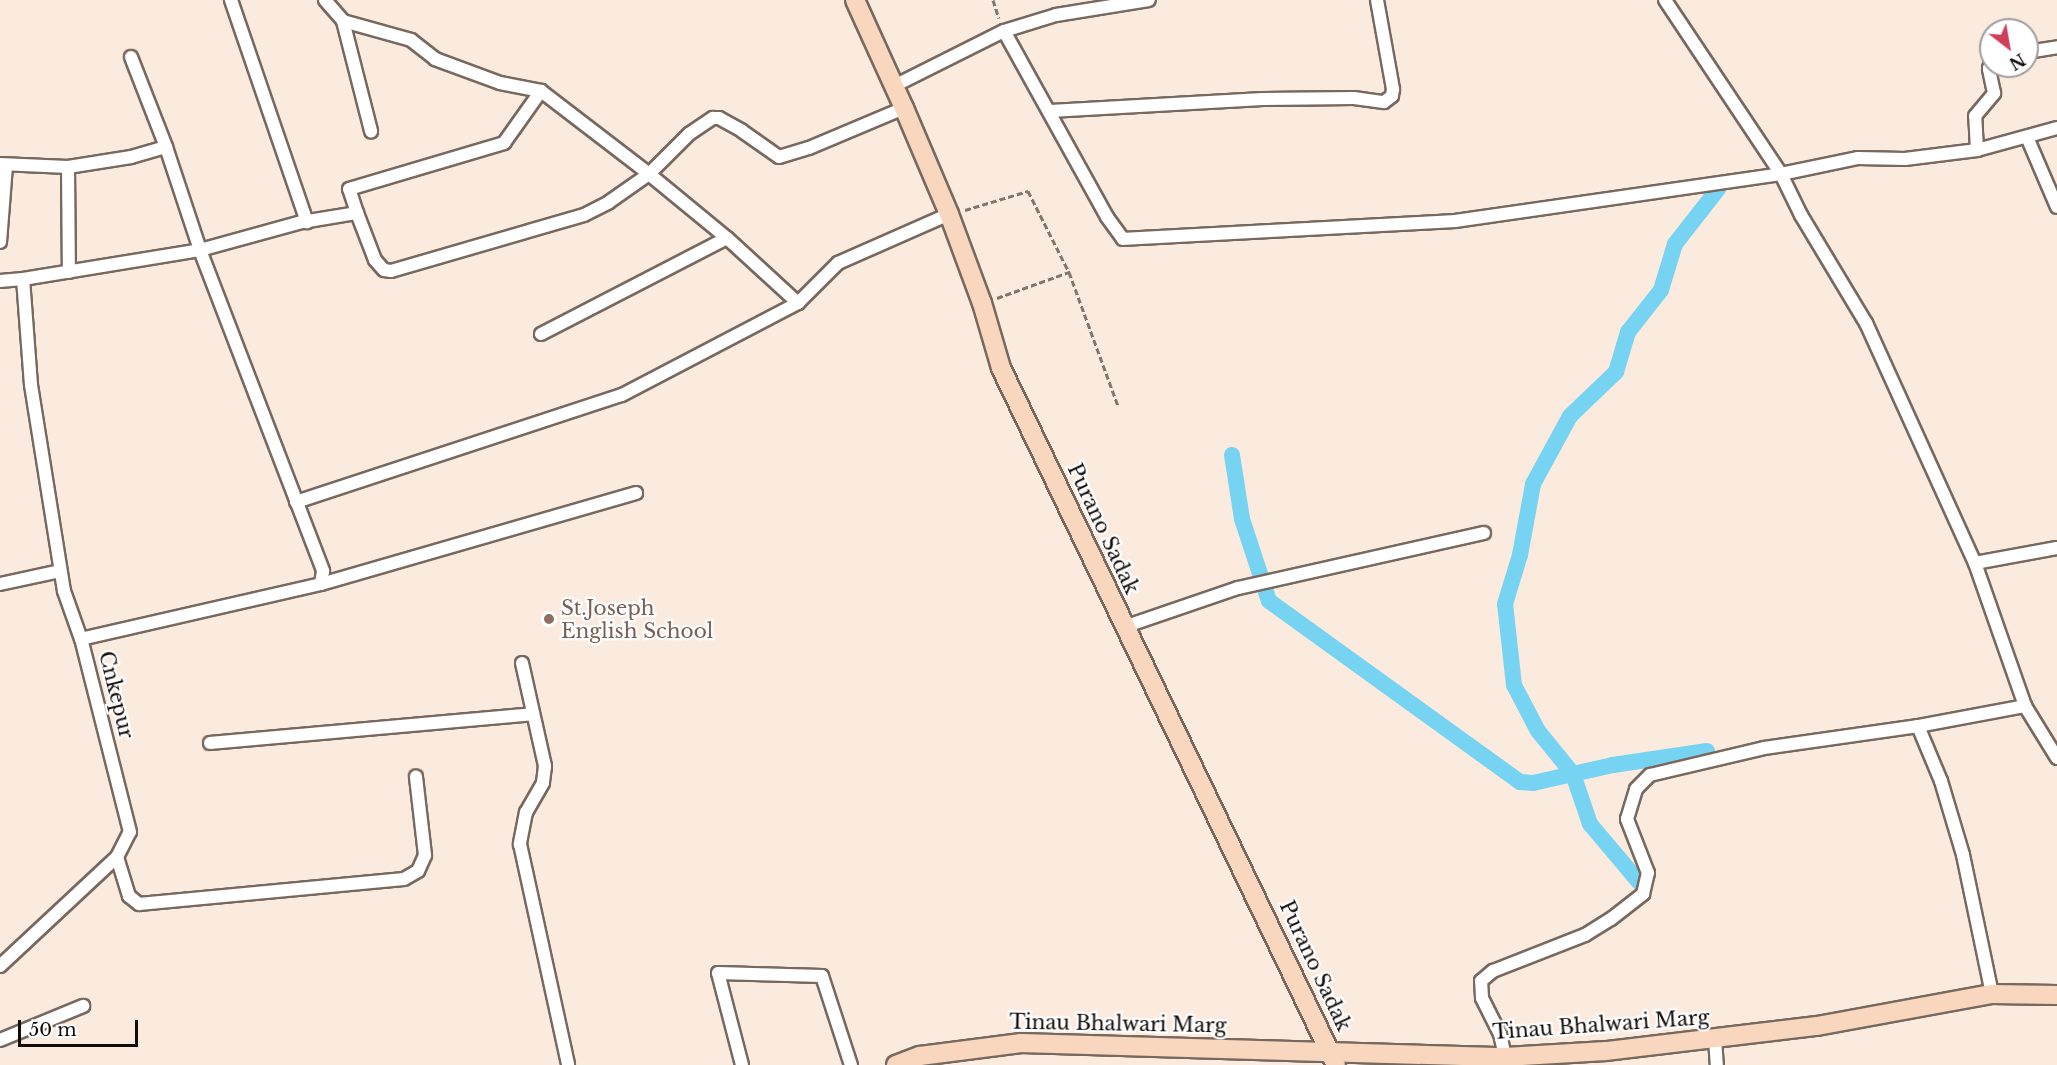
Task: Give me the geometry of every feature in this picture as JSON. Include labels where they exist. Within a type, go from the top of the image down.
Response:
[{"type":"street","points":[[231,0],[307,222]]},
{"type":"street","points":[[325,0],[343,21],[371,131]]},
{"type":"street","name":"Purano Sadak","points":[[855,0],[949,214],[982,303],[1001,368],[1025,412],[1124,627],[1333,1058]]},
{"type":"street","points":[[894,86],[1005,31],[1056,15],[1149,0]]},
{"type":"street","points":[[1050,111],[1263,99],[1354,98],[1384,102],[1392,96],[1393,89],[1377,0]]},
{"type":"street","points":[[1665,0],[1780,174],[1801,215],[1866,323],[1975,563],[2025,706],[2057,758]]},
{"type":"street","points":[[343,21],[411,40],[435,59],[500,83],[541,91],[649,174],[727,238],[798,303]]},
{"type":"street","points":[[1005,31],[1107,217],[1123,239],[1246,230],[1455,221],[1780,174],[1858,158],[1905,159],[1977,150],[2057,128]]},
{"type":"street","points":[[2039,50],[2057,47]]},
{"type":"street","points":[[131,57],[166,147],[200,250],[323,571],[321,584]]},
{"type":"street","points":[[1977,150],[1975,116],[1994,93],[1991,78]]},
{"type":"street","points":[[541,91],[504,143],[349,189],[375,260],[384,270],[391,271],[584,215],[609,202],[649,174],[689,134],[713,118],[719,118],[779,157],[809,148],[904,108]]},
{"type":"street","points":[[2028,137],[2057,207]]},
{"type":"street","points":[[0,242],[3,165],[69,167],[166,147]]},
{"type":"street","points":[[69,167],[69,272]]},
{"type":"street","points":[[0,281],[200,250],[307,222],[357,213]]},
{"type":"street","points":[[296,502],[622,395],[798,303],[838,263],[949,214]]},
{"type":"street","points":[[541,334],[727,238]]},
{"type":"street","points":[[23,279],[31,386],[60,571],[64,591],[81,639]]},
{"type":"street","name":"Cnkepur","points":[[0,966],[117,857],[130,831],[81,639],[321,584],[636,493]]},
{"type":"street","points":[[1124,627],[1238,588],[1484,533]]},
{"type":"street","points":[[1975,563],[2057,548]]},
{"type":"street","points":[[0,584],[60,571]]},
{"type":"street","points":[[522,663],[545,766],[543,783],[526,812],[520,844],[567,1065]]},
{"type":"street","points":[[1505,1057],[1500,1034],[1482,998],[1481,981],[1493,970],[1585,935],[1611,919],[1643,894],[1648,873],[1627,819],[1631,799],[1642,781],[1658,772],[1764,748],[1918,726],[2025,706]]},
{"type":"street","points":[[210,743],[532,714]]},
{"type":"street","points":[[1918,726],[1941,781],[1963,855],[1992,994]]},
{"type":"street","points":[[117,857],[129,896],[139,904],[404,879],[418,871],[425,855],[416,777]]},
{"type":"street","points":[[741,1065],[718,973],[822,976],[851,1065]]},
{"type":"street","name":"Tinau Bhalwari Marg","points":[[896,1065],[920,1056],[1021,1043],[1333,1058],[1505,1057],[1606,1051],[1838,1023],[1992,994],[2057,995]]},
{"type":"street","points":[[0,1040],[83,1006]]},
{"type":"street","points":[[1715,1039],[1717,1065]]},
{"type":"path","points":[[993,0],[1005,31]]},
{"type":"path","points":[[949,214],[1028,191],[1069,272],[1118,406]]},
{"type":"path","points":[[982,303],[1069,272]]},
{"type":"waterway","points":[[1639,882],[1590,824],[1573,774],[1538,731],[1514,685],[1505,604],[1520,555],[1533,484],[1570,416],[1616,372],[1628,332],[1661,290],[1675,244],[1718,189]]},
{"type":"waterway","points":[[1232,455],[1242,519],[1269,601],[1520,782],[1533,783],[1613,765],[1707,751]]},
{"type":"place","name":"St.Joseph English School","points":[[549,619]]}]
